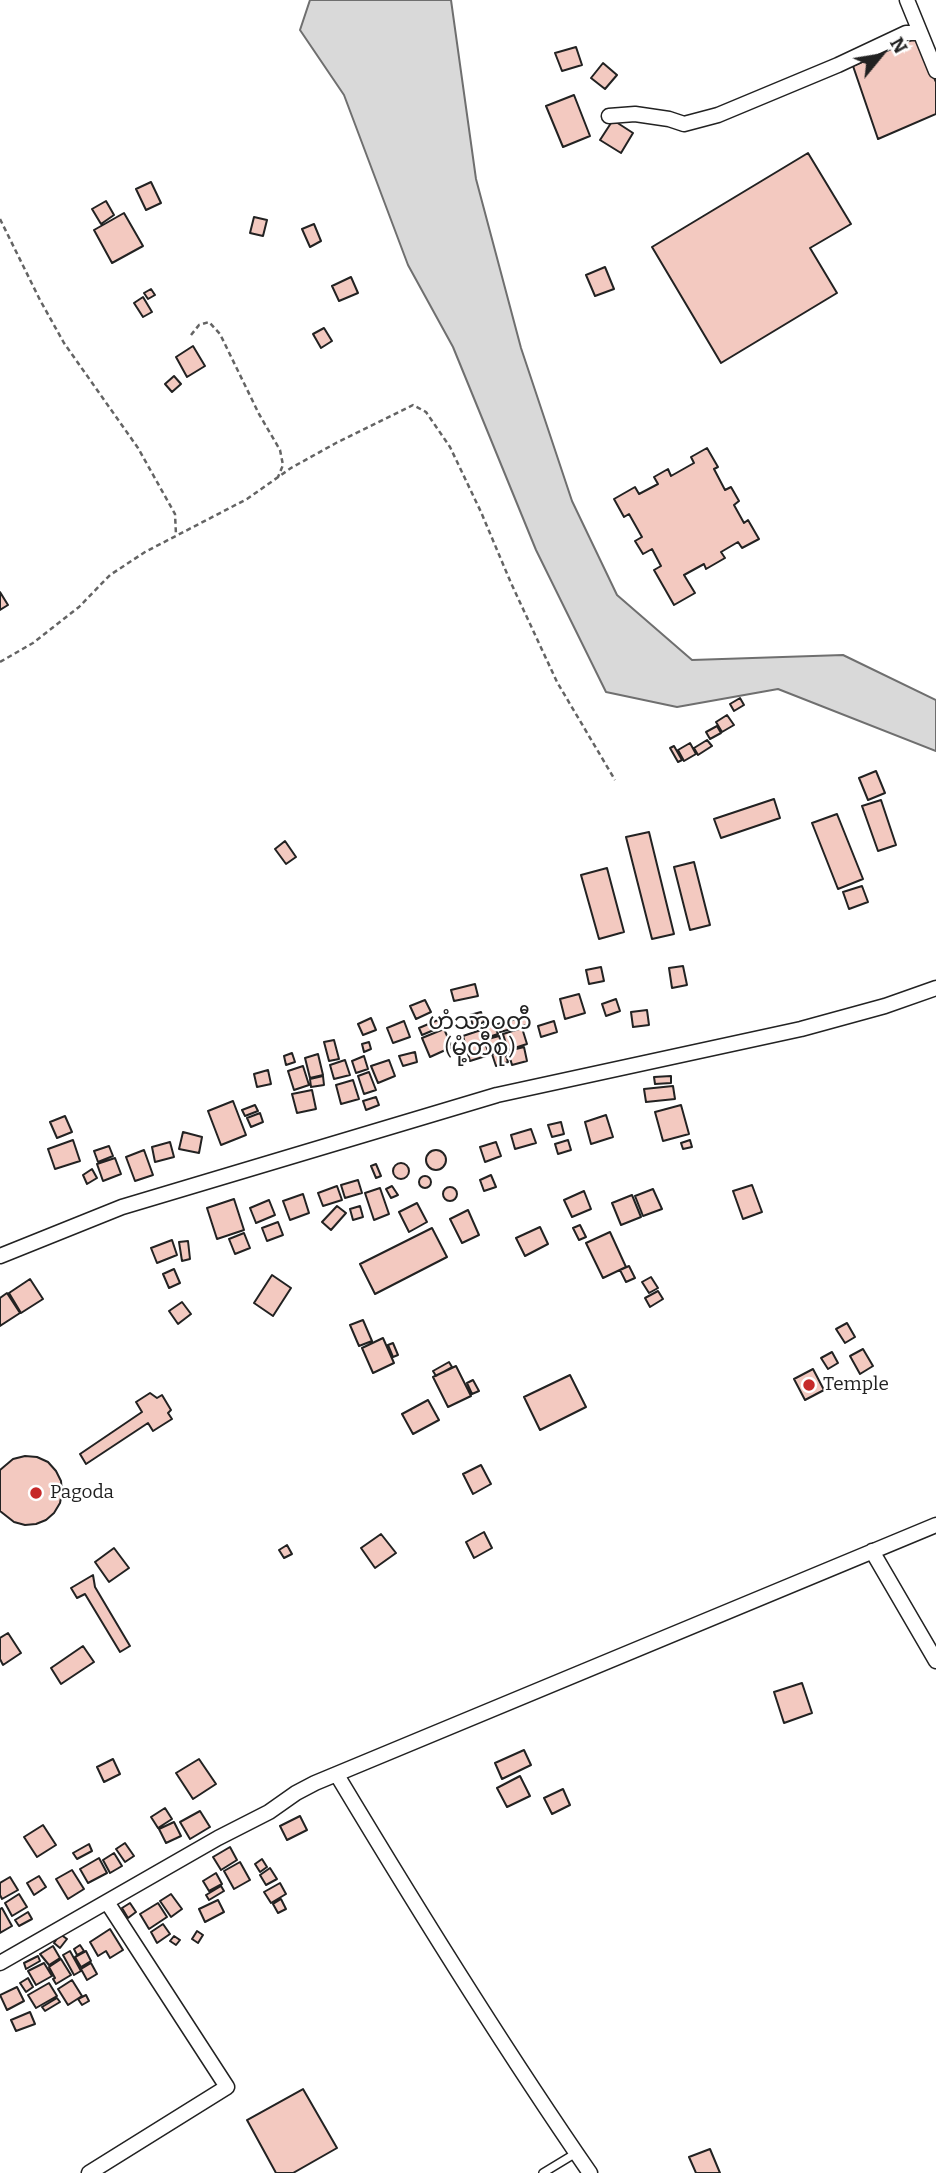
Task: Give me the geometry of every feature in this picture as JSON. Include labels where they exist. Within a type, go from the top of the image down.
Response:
[{"type":"street","points":[[907,0],[936,71]]},
{"type":"street","points":[[609,116],[635,114],[684,124],[718,115],[838,65],[906,33],[920,33]]},
{"type":"street","points":[[0,1256],[122,1207],[497,1095],[801,1029],[885,1006],[936,988]]},
{"type":"street","points":[[0,1964],[218,1838],[269,1812],[296,1793],[936,1525]]},
{"type":"street","points":[[872,1552],[936,1661]]},
{"type":"street","points":[[337,1775],[433,1936],[590,2173]]},
{"type":"street","points":[[89,2173],[227,2087],[107,1902]]},
{"type":"lane","points":[[542,2173],[576,2153]]},
{"type":"path","points":[[0,219],[64,343],[138,449],[175,514],[176,535]]},
{"type":"path","points":[[191,335],[199,325],[209,322],[220,334],[259,414],[280,450],[283,465],[278,477]]},
{"type":"path","points":[[0,662],[33,643],[79,607],[110,575],[145,552],[247,499],[278,477],[336,443],[413,405],[426,412],[450,447],[556,682],[615,780]]},
{"type":"shaded area","points":[[310,0],[451,0],[476,179],[521,348],[572,501],[617,595],[692,660],[843,655],[936,700],[936,751],[778,689],[677,707],[606,692],[536,550],[453,347],[408,265],[344,95],[300,30]]},
{"type":"building","points":[[916,38],[936,82],[936,114],[878,139],[853,66]]},
{"type":"building","points":[[576,47],[582,65],[562,71],[555,53]]},
{"type":"building","points":[[603,63],[617,75],[605,89],[591,78]]},
{"type":"building","points":[[574,95],[590,136],[563,147],[546,106]]},
{"type":"building","points":[[613,120],[633,133],[621,153],[600,140]]},
{"type":"building","points":[[808,153],[851,224],[810,248],[837,293],[721,363],[652,247]]},
{"type":"building","points":[[151,182],[161,203],[146,210],[136,189]]},
{"type":"building","points":[[106,201],[114,215],[101,224],[92,209]]},
{"type":"building","points":[[124,213],[143,246],[112,263],[94,230]]},
{"type":"building","points":[[254,217],[267,220],[263,236],[250,233]]},
{"type":"building","points":[[314,224],[321,241],[310,247],[302,229]]},
{"type":"building","points":[[605,267],[614,289],[595,296],[586,275]]},
{"type":"building","points":[[351,277],[358,293],[339,301],[332,286]]},
{"type":"building","points":[[151,289],[155,295],[148,299],[144,293]]},
{"type":"building","points":[[143,297],[152,312],[143,317],[134,303]]},
{"type":"building","points":[[324,328],[332,341],[321,348],[313,334]]},
{"type":"building","points":[[193,346],[205,366],[187,377],[176,357]]},
{"type":"building","points":[[174,376],[181,384],[172,392],[165,384]]},
{"type":"building","points":[[707,448],[718,467],[714,469],[725,490],[731,487],[739,501],[734,505],[744,523],[748,520],[759,539],[742,548],[738,542],[721,552],[725,558],[706,569],[704,564],[684,575],[695,593],[674,605],[654,570],[661,566],[652,549],[643,554],[635,541],[642,537],[629,514],[624,517],[614,499],[635,487],[639,494],[658,484],[654,477],[668,469],[671,476],[694,463],[691,457]]},
{"type":"building","points":[[0,592],[8,605],[0,610]]},
{"type":"building","points":[[740,698],[744,705],[734,711],[730,704]]},
{"type":"building","points":[[727,715],[734,725],[722,732],[716,722]]},
{"type":"building","points":[[717,726],[721,733],[710,739],[706,732]]},
{"type":"building","points":[[707,740],[712,746],[698,755],[694,748]]},
{"type":"building","points":[[690,743],[696,754],[684,761],[678,750]]},
{"type":"building","points":[[674,746],[682,760],[678,762],[670,748]]},
{"type":"building","points":[[876,771],[885,793],[868,800],[859,778]]},
{"type":"building","points":[[774,799],[780,818],[721,838],[714,819]]},
{"type":"building","points":[[881,800],[896,845],[878,851],[862,806]]},
{"type":"building","points":[[837,814],[863,879],[838,889],[812,823]]},
{"type":"building","points":[[649,832],[674,934],[652,939],[626,837]]},
{"type":"building","points":[[285,841],[296,857],[286,864],[275,849]]},
{"type":"building","points":[[694,862],[710,925],[690,930],[674,867]]},
{"type":"building","points":[[607,868],[624,932],[599,939],[581,875]]},
{"type":"building","points":[[862,886],[868,902],[849,909],[843,892]]},
{"type":"building","points":[[683,966],[687,985],[672,988],[669,968]]},
{"type":"building","points":[[601,967],[604,981],[589,984],[586,970]]},
{"type":"building","points":[[475,984],[478,996],[454,1001],[451,990]]},
{"type":"building","points":[[579,994],[585,1013],[565,1019],[560,999]]},
{"type":"building","points":[[616,999],[620,1011],[606,1016],[602,1004]]},
{"type":"building","points":[[425,1000],[431,1012],[416,1019],[410,1006]]},
{"type":"building","points":[[647,1010],[649,1025],[633,1027],[631,1012]]},
{"type":"building","points":[[481,1012],[484,1022],[473,1026],[470,1015]]},
{"type":"building","points":[[527,1016],[530,1024],[500,1032],[498,1024]]},
{"type":"building","points":[[371,1018],[376,1030],[363,1035],[358,1024]]},
{"type":"building","points":[[438,1020],[441,1027],[422,1035],[419,1028]]},
{"type":"building","points":[[404,1021],[410,1037],[393,1043],[387,1028]]},
{"type":"building","points":[[554,1021],[557,1032],[541,1037],[538,1026]]},
{"type":"building","points":[[493,1022],[498,1034],[489,1037],[484,1025]]},
{"type":"building","points":[[522,1028],[527,1044],[508,1050],[503,1034]]},
{"type":"building","points":[[444,1029],[452,1047],[430,1057],[422,1038]]},
{"type":"building","points":[[481,1030],[489,1055],[470,1061],[463,1036]]},
{"type":"building","points":[[499,1036],[503,1048],[492,1052],[488,1039]]},
{"type":"building","points":[[334,1040],[339,1059],[329,1061],[324,1042]]},
{"type":"building","points":[[369,1042],[371,1049],[364,1052],[362,1044]]},
{"type":"building","points":[[524,1047],[527,1061],[512,1065],[508,1051]]},
{"type":"building","points":[[504,1050],[508,1062],[496,1066],[492,1054]]},
{"type":"building","points":[[415,1052],[417,1062],[403,1066],[399,1056]]},
{"type":"building","points":[[292,1053],[295,1062],[286,1065],[284,1056]]},
{"type":"building","points":[[318,1054],[323,1075],[310,1078],[305,1058]]},
{"type":"building","points":[[364,1056],[368,1069],[356,1073],[352,1061]]},
{"type":"building","points":[[345,1060],[350,1075],[334,1079],[330,1065]]},
{"type":"building","points":[[389,1060],[395,1076],[378,1083],[371,1066]]},
{"type":"building","points":[[303,1066],[309,1085],[294,1090],[288,1071]]},
{"type":"building","points":[[268,1070],[271,1084],[257,1087],[254,1074]]},
{"type":"building","points":[[369,1072],[376,1090],[364,1094],[358,1076]]},
{"type":"building","points":[[323,1076],[324,1085],[311,1087],[310,1079]]},
{"type":"building","points":[[671,1076],[671,1083],[655,1084],[654,1077]]},
{"type":"building","points":[[353,1080],[359,1099],[341,1104],[336,1085]]},
{"type":"building","points":[[673,1086],[675,1099],[646,1102],[644,1089]]},
{"type":"building","points":[[312,1090],[316,1109],[297,1113],[292,1094]]},
{"type":"building","points":[[376,1097],[379,1105],[366,1110],[363,1101]]},
{"type":"building","points":[[233,1101],[246,1135],[221,1145],[208,1111]]},
{"type":"building","points":[[255,1105],[258,1111],[245,1116],[242,1110]]},
{"type":"building","points":[[681,1105],[689,1134],[663,1141],[655,1112]]},
{"type":"building","points":[[260,1113],[263,1122],[251,1127],[247,1118]]},
{"type":"building","points":[[606,1115],[613,1137],[591,1144],[585,1122]]},
{"type":"building","points":[[65,1116],[72,1132],[57,1138],[50,1122]]},
{"type":"building","points":[[561,1122],[564,1134],[552,1137],[548,1125]]},
{"type":"building","points":[[531,1129],[536,1143],[515,1149],[511,1135]]},
{"type":"building","points":[[183,1132],[202,1137],[199,1153],[179,1149]]},
{"type":"building","points":[[73,1140],[80,1161],[55,1169],[48,1149]]},
{"type":"building","points":[[568,1140],[571,1150],[558,1154],[555,1144]]},
{"type":"building","points":[[690,1140],[692,1147],[683,1149],[681,1143]]},
{"type":"building","points":[[170,1142],[174,1157],[155,1162],[152,1147]]},
{"type":"building","points":[[496,1142],[501,1156],[485,1162],[480,1147]]},
{"type":"building","points":[[109,1146],[113,1156],[98,1162],[94,1151]]},
{"type":"building","points":[[144,1150],[153,1175],[135,1181],[126,1157]]},
{"type":"building","points":[[436,1150],[443,1153],[446,1160],[443,1167],[436,1170],[429,1167],[426,1160],[429,1153]]},
{"type":"building","points":[[115,1158],[121,1174],[103,1181],[97,1164]]},
{"type":"building","points":[[398,1163],[404,1163],[409,1171],[407,1177],[398,1179],[393,1174],[393,1168]]},
{"type":"building","points":[[376,1164],[381,1176],[376,1178],[371,1166]]},
{"type":"building","points":[[92,1169],[97,1178],[87,1184],[83,1175]]},
{"type":"building","points":[[491,1175],[496,1187],[484,1191],[480,1180]]},
{"type":"building","points":[[425,1176],[431,1182],[425,1188],[419,1182]]},
{"type":"building","points":[[358,1180],[362,1193],[345,1198],[341,1185]]},
{"type":"building","points":[[752,1185],[762,1212],[743,1219],[733,1191]]},
{"type":"building","points":[[337,1186],[342,1200],[323,1206],[318,1193]]},
{"type":"building","points":[[392,1186],[398,1195],[391,1198],[386,1189]]},
{"type":"building","points":[[450,1187],[455,1189],[455,1199],[450,1201],[445,1199],[443,1194],[445,1189]]},
{"type":"building","points":[[380,1188],[389,1214],[374,1220],[365,1193]]},
{"type":"building","points":[[653,1189],[662,1209],[643,1216],[635,1196]]},
{"type":"building","points":[[584,1191],[591,1209],[572,1217],[564,1200]]},
{"type":"building","points":[[303,1194],[309,1213],[290,1220],[283,1201]]},
{"type":"building","points":[[632,1195],[641,1217],[621,1225],[612,1203]]},
{"type":"building","points":[[234,1199],[244,1230],[217,1239],[207,1208]]},
{"type":"building","points":[[269,1200],[275,1215],[256,1223],[250,1208]]},
{"type":"building","points":[[417,1203],[427,1222],[409,1232],[399,1212]]},
{"type":"building","points":[[337,1206],[346,1213],[331,1230],[322,1222]]},
{"type":"building","points":[[360,1206],[363,1217],[353,1220],[350,1209]]},
{"type":"building","points":[[468,1210],[479,1235],[462,1243],[450,1219]]},
{"type":"building","points":[[278,1222],[283,1235],[267,1241],[262,1228]]},
{"type":"building","points":[[580,1225],[586,1237],[579,1240],[573,1228]]},
{"type":"building","points":[[540,1227],[548,1244],[525,1256],[516,1238]]},
{"type":"building","points":[[432,1228],[447,1257],[375,1294],[360,1264]]},
{"type":"building","points":[[610,1232],[626,1267],[603,1278],[586,1243]]},
{"type":"building","points":[[244,1233],[250,1248],[235,1254],[229,1239]]},
{"type":"building","points":[[172,1240],[177,1255],[157,1263],[151,1248]]},
{"type":"building","points":[[188,1241],[190,1259],[182,1261],[179,1242]]},
{"type":"building","points":[[629,1266],[635,1278],[626,1282],[620,1270]]},
{"type":"building","points":[[174,1269],[180,1283],[169,1288],[163,1274]]},
{"type":"building","points":[[272,1275],[291,1288],[273,1316],[254,1303]]},
{"type":"building","points":[[651,1277],[658,1288],[649,1293],[642,1282]]},
{"type":"building","points":[[30,1279],[43,1299],[21,1313],[9,1293]]},
{"type":"building","points":[[658,1291],[663,1299],[650,1307],[645,1298]]},
{"type":"building","points":[[7,1293],[20,1313],[0,1326],[0,1298]]},
{"type":"building","points":[[182,1302],[191,1314],[178,1324],[169,1311]]},
{"type":"building","points":[[363,1320],[372,1341],[359,1346],[350,1325]]},
{"type":"building","name":"Temple","points":[[847,1323],[855,1337],[845,1343],[836,1329]]},
{"type":"building","points":[[383,1338],[394,1363],[373,1373],[362,1348]]},
{"type":"building","points":[[393,1343],[398,1355],[393,1357],[388,1345]]},
{"type":"building","name":"Temple","points":[[863,1349],[873,1366],[860,1374],[850,1356]]},
{"type":"building","name":"Temple","points":[[832,1352],[838,1363],[828,1369],[821,1358]]},
{"type":"building","points":[[449,1362],[452,1367],[436,1376],[433,1371]]},
{"type":"building","points":[[456,1366],[471,1396],[448,1407],[433,1377]]},
{"type":"building","name":"Temple","points":[[813,1369],[824,1390],[805,1400],[794,1379]]},
{"type":"building","points":[[570,1375],[586,1407],[540,1430],[524,1397]]},
{"type":"building","points":[[473,1380],[479,1391],[472,1394],[467,1383]]},
{"type":"building","points":[[150,1393],[157,1398],[162,1395],[171,1410],[168,1413],[172,1419],[153,1431],[148,1423],[86,1464],[80,1454],[142,1412],[136,1402]]},
{"type":"building","points":[[428,1400],[439,1420],[413,1434],[402,1414]]},
{"type":"building","points":[[25,1456],[48,1462],[61,1481],[62,1492],[54,1513],[46,1520],[25,1525],[14,1522],[0,1511],[0,1470],[13,1459]]},
{"type":"building","points":[[481,1465],[491,1484],[473,1494],[463,1474]]},
{"type":"building","points":[[484,1532],[492,1548],[474,1558],[466,1542]]},
{"type":"building","points":[[381,1534],[396,1553],[375,1568],[361,1548]]},
{"type":"building","points":[[287,1545],[292,1554],[284,1558],[279,1550]]},
{"type":"building","points":[[114,1548],[129,1568],[109,1582],[95,1562]]},
{"type":"building","points":[[93,1575],[95,1587],[130,1646],[120,1652],[85,1594],[77,1598],[71,1588]]},
{"type":"building","points":[[8,1633],[21,1653],[3,1665],[0,1659],[0,1638]]},
{"type":"building","points":[[83,1646],[94,1662],[61,1684],[51,1668]]},
{"type":"building","points":[[802,1683],[812,1713],[784,1723],[774,1692]]},
{"type":"building","points":[[524,1750],[531,1765],[502,1779],[495,1763]]},
{"type":"building","points":[[113,1759],[120,1774],[104,1782],[97,1767]]},
{"type":"building","points":[[199,1759],[216,1784],[193,1799],[176,1773]]},
{"type":"building","points":[[520,1776],[530,1796],[507,1807],[497,1788]]},
{"type":"building","points":[[563,1789],[570,1805],[552,1814],[544,1798]]},
{"type":"building","points":[[165,1808],[172,1819],[158,1828],[151,1817]]},
{"type":"building","points":[[200,1811],[210,1827],[190,1839],[180,1822]]},
{"type":"building","points":[[300,1816],[307,1830],[287,1840],[280,1826]]},
{"type":"building","points":[[174,1822],[181,1836],[166,1843],[159,1829]]},
{"type":"building","points":[[43,1825],[56,1845],[37,1857],[24,1837]]},
{"type":"building","points":[[125,1843],[134,1856],[125,1862],[116,1849]]},
{"type":"building","points":[[89,1844],[92,1851],[77,1859],[73,1853]]},
{"type":"building","points":[[230,1847],[237,1860],[221,1870],[213,1857]]},
{"type":"building","points":[[114,1853],[122,1866],[110,1873],[103,1860]]},
{"type":"building","points":[[99,1858],[107,1873],[88,1883],[80,1869]]},
{"type":"building","points":[[262,1859],[267,1867],[260,1872],[255,1864]]},
{"type":"building","points":[[240,1862],[250,1880],[234,1889],[224,1871]]},
{"type":"building","points":[[270,1868],[277,1879],[266,1885],[260,1875]]},
{"type":"building","points":[[72,1870],[84,1889],[68,1899],[56,1879]]},
{"type":"building","points":[[216,1873],[222,1884],[209,1891],[203,1881]]},
{"type":"building","points":[[39,1876],[46,1887],[34,1895],[27,1883]]},
{"type":"building","points":[[10,1877],[18,1890],[2,1899],[0,1883]]},
{"type":"building","points":[[280,1883],[286,1894],[271,1903],[264,1892]]},
{"type":"building","points":[[221,1886],[224,1891],[209,1900],[206,1895]]},
{"type":"building","points":[[19,1894],[27,1907],[12,1916],[5,1903]]},
{"type":"building","points":[[171,1894],[182,1909],[171,1917],[160,1901]]},
{"type":"building","points":[[281,1899],[286,1909],[278,1913],[273,1904]]},
{"type":"building","points":[[218,1900],[224,1912],[205,1922],[199,1909]]},
{"type":"building","points":[[130,1903],[136,1912],[128,1918],[122,1908]]},
{"type":"building","points":[[158,1903],[167,1917],[149,1929],[140,1914]]},
{"type":"building","points":[[2,1908],[12,1926],[0,1933],[0,1909]]},
{"type":"building","points":[[28,1912],[32,1919],[19,1926],[15,1920]]},
{"type":"building","points":[[163,1924],[170,1934],[157,1943],[151,1932]]},
{"type":"building","points":[[110,1929],[123,1950],[110,1958],[106,1951],[98,1956],[90,1942]]},
{"type":"building","points":[[197,1931],[203,1935],[198,1943],[192,1939]]},
{"type":"building","points":[[60,1934],[67,1939],[60,1948],[54,1943]]},
{"type":"building","points":[[174,1936],[180,1940],[176,1945],[170,1941]]},
{"type":"building","points":[[80,1945],[84,1951],[77,1955],[74,1949]]},
{"type":"building","points":[[53,1946],[60,1958],[49,1965],[40,1954]]},
{"type":"building","points":[[70,1951],[81,1971],[74,1975],[63,1955]]},
{"type":"building","points":[[86,1951],[91,1961],[81,1967],[75,1957]]},
{"type":"building","points":[[38,1956],[40,1961],[26,1969],[24,1963]]},
{"type":"building","points":[[61,1959],[71,1975],[56,1984],[49,1967]]},
{"type":"building","points":[[44,1963],[52,1976],[36,1985],[28,1971]]},
{"type":"building","points":[[91,1963],[97,1974],[87,1980],[81,1969]]},
{"type":"building","points":[[28,1978],[33,1987],[26,1992],[20,1983]]},
{"type":"building","points":[[72,1980],[82,1996],[68,2005],[58,1989]]},
{"type":"building","points":[[49,1983],[57,1996],[36,2008],[28,1995]]},
{"type":"building","points":[[17,1987],[24,2001],[7,2010],[0,1995]]},
{"type":"building","points":[[86,1995],[89,2001],[82,2005],[78,1999]]},
{"type":"building","points":[[57,1998],[60,2002],[45,2011],[42,2007]]},
{"type":"building","points":[[30,2012],[35,2024],[16,2031],[11,2020]]},
{"type":"building","points":[[303,2089],[337,2148],[293,2173],[276,2173],[247,2120]]},
{"type":"building","points":[[710,2149],[720,2173],[696,2173],[689,2157]]},
{"type":"place","name":"Temple","points":[[809,1385]]},
{"type":"place","name":"Pagoda","points":[[36,1493]]},
{"type":"district","name":"ဟံသာဝတီ (မုံ့တီစု)","points":[[480,1036]]}]
